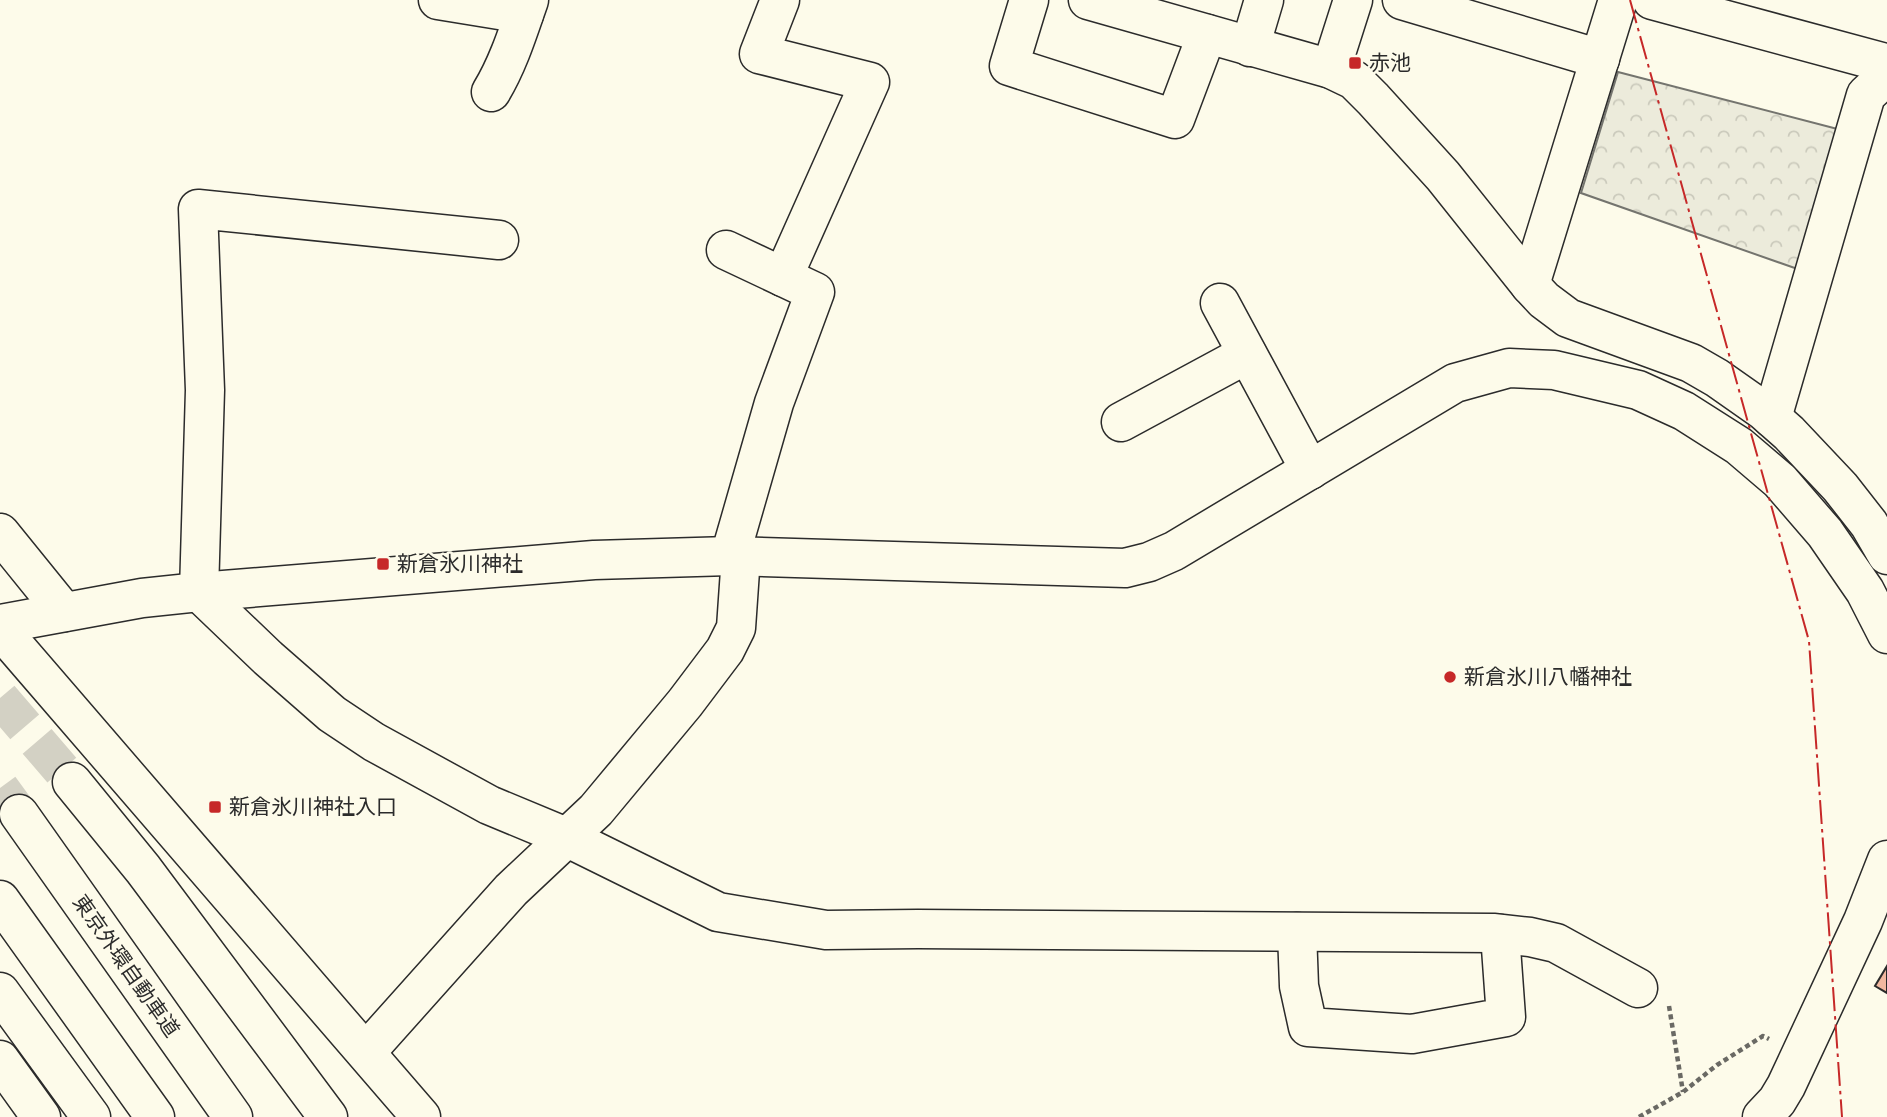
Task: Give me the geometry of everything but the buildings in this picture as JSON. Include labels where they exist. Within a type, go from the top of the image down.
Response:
[{"type":"main road","points":[[438,0],[526,7],[509,57],[491,92]]},
{"type":"main road","points":[[780,0],[759,54],[870,82],[783,277]]},
{"type":"main road","points":[[1029,0],[1009,66],[1175,119],[1206,34]]},
{"type":"main road","points":[[1088,0],[1331,69],[1354,80],[1443,176],[1544,300],[1568,318],[1691,363],[1717,378],[1772,418],[1840,487],[1870,524],[1887,555]]},
{"type":"main road","points":[[1250,47],[1264,0]]},
{"type":"main road","points":[[1331,69],[1353,0]]},
{"type":"main road","points":[[1402,0],[1600,59]]},
{"type":"main road","points":[[1530,285],[1618,0]]},
{"type":"main road","points":[[1652,0],[1885,71],[1867,95],[1772,418]]},
{"type":"main road","points":[[499,240],[198,209],[205,390],[199,592],[332,714],[374,742],[489,805],[566,837],[718,912],[827,930],[1500,934],[1556,943],[1638,988]]},
{"type":"main road","points":[[366,1052],[511,890],[596,810],[685,703],[725,650],[736,628],[736,556],[774,403],[815,292],[726,250]]},
{"type":"main road","points":[[1220,303],[1310,470]]},
{"type":"main road","points":[[1121,422],[1247,354]]},
{"type":"main road","points":[[0,624],[142,598],[594,560],[736,556],[1125,568],[1149,562],[1174,551],[1455,383],[1509,368],[1554,370],[1638,390],[1684,411],[1738,446],[1780,481],[1825,533],[1865,592],[1887,634]]},
{"type":"main road","points":[[0,533],[64,612]]},
{"type":"main road","points":[[0,629],[421,1117]]},
{"type":"main road","points":[[72,782],[358,1117]]},
{"type":"main road","name":"東京外環自動車道","points":[[19,814],[233,1117]]},
{"type":"main road","points":[[1762,1117],[1786,1086],[1863,921],[1887,860]]},
{"type":"main road","points":[[144,869],[328,1117]]},
{"type":"main road","points":[[0,900],[155,1117]]},
{"type":"main road","points":[[1297,932],[1299,986],[1308,1027],[1412,1034],[1506,1017],[1500,934]]},
{"type":"main road","points":[[0,992],[91,1117]]},
{"type":"main road","points":[[0,1060],[41,1117]]},
{"type":"path","points":[[1638,988],[1669,1006],[1683,1092]]},
{"type":"path","points":[[1639,1117],[1683,1092],[1717,1065],[1763,1036]]},
{"type":"green space","points":[[1618,72],[1849,132],[1806,272],[1581,193]]},
{"type":"tunnel","points":[[0,698],[72,782]]},
{"type":"tunnel","points":[[0,788],[19,814]]},
{"type":"power","points":[[1630,0],[1809,641],[1842,1117]]},
{"type":"place","name":"赤池","points":[[1355,63]]},
{"type":"place","name":"新倉氷川神社","points":[[383,564]]},
{"type":"place","name":"新倉氷川八幡神社","points":[[1450,677]]},
{"type":"place","name":"新倉氷川神社入口","points":[[215,807]]}]
